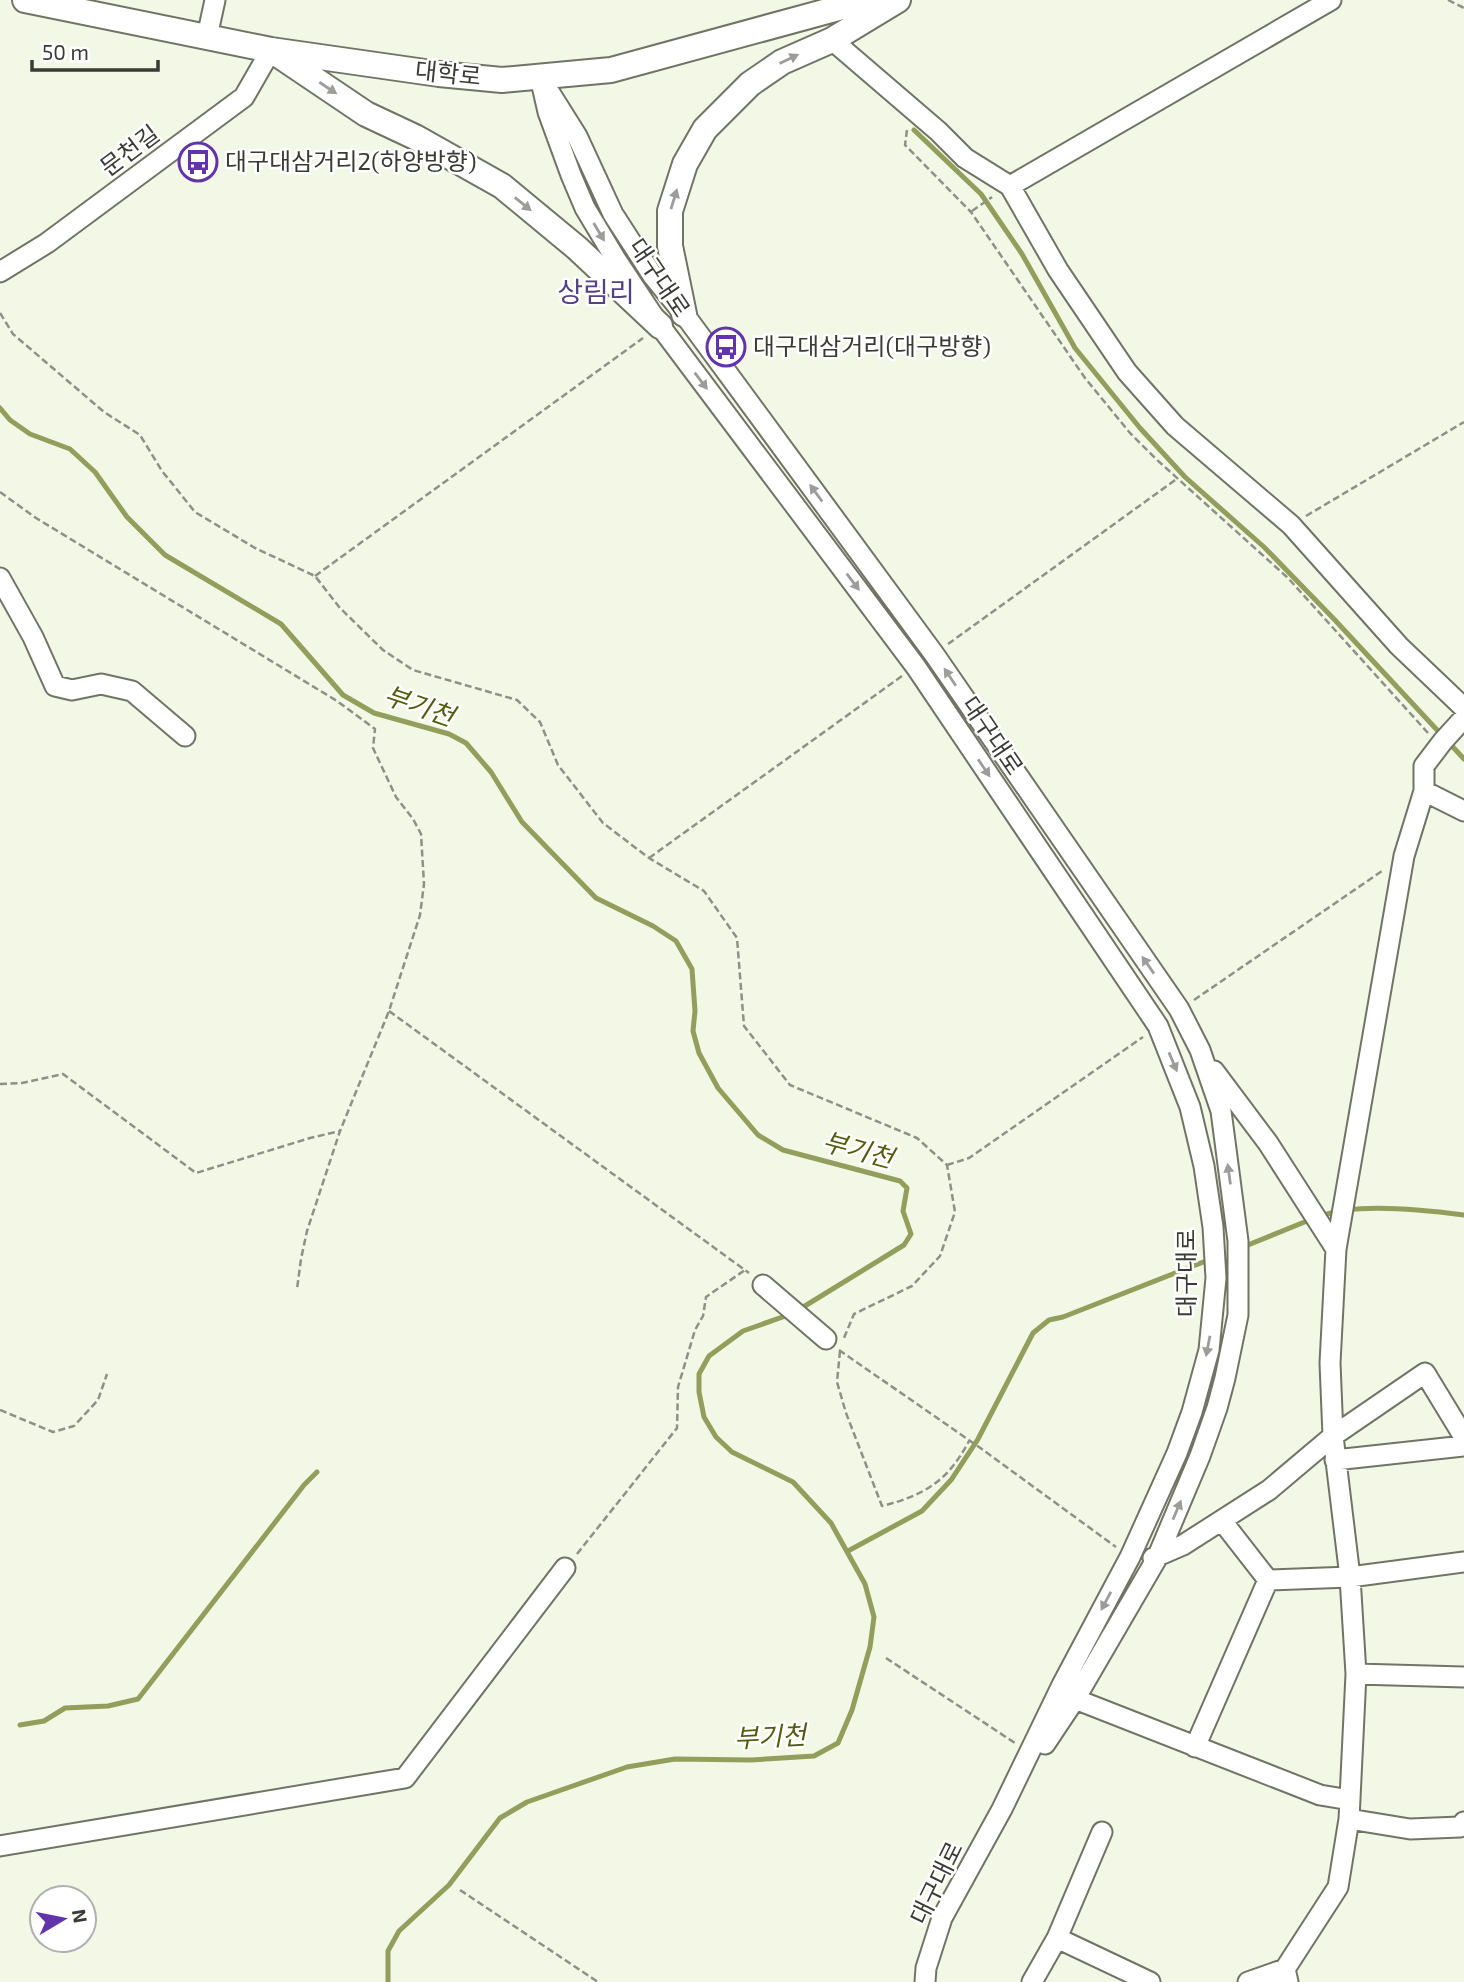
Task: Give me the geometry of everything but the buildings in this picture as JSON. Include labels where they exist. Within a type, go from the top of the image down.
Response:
[{"type":"main road","name":"대학로","points":[[25,0],[271,50],[439,74],[502,80],[611,70],[868,0]]},
{"type":"main road","points":[[684,314],[670,246],[670,211],[685,164],[705,129],[750,84],[782,62],[832,40],[898,0]]},
{"type":"main road","points":[[271,50],[366,114],[415,137],[502,186],[577,248],[660,326]]},
{"type":"street","points":[[207,37],[215,0]]},
{"type":"street","points":[[1010,186],[1331,0]]},
{"type":"street","points":[[832,40],[911,107],[965,158],[1010,186],[1058,270],[1128,372],[1175,426],[1291,525],[1399,646],[1464,708]]},
{"type":"street","name":"문천길","points":[[0,272],[47,243],[244,97],[271,50]]},
{"type":"street","name":"대구대로","points":[[540,77],[577,136],[613,214],[653,276],[684,314],[934,654],[1179,1009],[1200,1050],[1221,1111],[1240,1270],[1238,1315],[1222,1388],[1200,1456],[1157,1558],[1075,1699],[1002,1809]]},
{"type":"street","name":"대구대로","points":[[540,77],[559,144],[585,208],[660,326],[916,667],[1158,1027],[1182,1086],[1198,1136],[1209,1200],[1216,1278],[1209,1350],[1192,1412],[1177,1453],[1129,1557],[1062,1685],[1002,1809],[942,1918],[926,1968],[925,1982]]},
{"type":"street","points":[[0,578],[33,637],[55,686],[72,690],[101,684],[132,691],[185,736]]},
{"type":"street","points":[[1248,1982],[1288,1978],[1338,1887],[1350,1809],[1356,1674],[1350,1577],[1333,1436],[1330,1363],[1336,1249],[1404,856],[1424,791],[1424,766],[1451,733]]},
{"type":"street","points":[[1424,791],[1464,811]]},
{"type":"street","points":[[1200,1050],[1268,1143],[1336,1249]]},
{"type":"street","points":[[763,1285],[837,1343]]},
{"type":"street","points":[[1129,1557],[1157,1558],[1222,1521],[1269,1490],[1333,1436],[1424,1373],[1464,1437]]},
{"type":"street","points":[[1335,1460],[1464,1446]]},
{"type":"street","points":[[1222,1521],[1268,1580]]},
{"type":"street","points":[[0,1846],[405,1778],[570,1562]]},
{"type":"street","points":[[1268,1580],[1350,1577],[1464,1562]]},
{"type":"street","points":[[1195,1747],[1268,1580]]},
{"type":"street","points":[[1356,1674],[1464,1678]]},
{"type":"street","points":[[1075,1699],[1320,1794],[1350,1809],[1409,1829],[1460,1828],[1464,1822]]},
{"type":"street","points":[[1032,1982],[1057,1938],[1102,1832]]},
{"type":"street","points":[[1057,1938],[1150,1982]]},
{"type":"path","points":[[1448,0],[1464,8]]},
{"type":"path","points":[[911,107],[905,145],[971,212],[1085,378],[1130,433],[1451,733]]},
{"type":"path","points":[[971,212],[992,197]]},
{"type":"path","points":[[0,313],[13,334],[104,412],[140,435],[162,471],[195,512],[255,548],[315,576],[340,608],[383,650],[413,670],[517,700],[540,722],[558,765],[603,823],[649,859],[704,891],[737,938],[744,1026],[790,1085],[917,1138],[947,1165],[955,1212],[940,1256],[912,1286],[854,1314],[837,1343],[837,1382],[846,1413],[882,1506],[913,1498],[946,1475],[971,1442]]},
{"type":"path","points":[[315,576],[660,326]]},
{"type":"path","points":[[1291,525],[1464,422]]},
{"type":"path","points":[[0,492],[58,532],[337,701],[375,729],[373,748],[396,797],[414,819],[421,834],[424,884],[420,915],[389,1011],[340,1131],[307,1231],[297,1289]]},
{"type":"path","points":[[389,1011],[763,1285]]},
{"type":"path","points":[[0,1084],[22,1083],[63,1074],[196,1173],[340,1131]]},
{"type":"path","points":[[570,1562],[677,1428],[678,1387],[695,1330],[703,1316],[706,1297],[745,1270]]},
{"type":"path","points":[[837,1343],[1129,1557]]},
{"type":"path","points":[[0,1410],[52,1432],[74,1426],[98,1400],[107,1374]]},
{"type":"path","points":[[886,1658],[1017,1744]]},
{"type":"path","points":[[460,1890],[598,1982]]},
{"type":"waterway","points":[[914,130],[981,194],[1022,254],[1075,348],[1140,428],[1185,477],[1264,547],[1464,759]]},
{"type":"waterway","name":"부기천","points":[[0,408],[10,420],[30,434],[70,449],[95,472],[127,517],[165,555],[281,624],[343,695],[374,713],[449,734],[466,743],[491,772],[522,822],[596,898],[653,926],[676,941],[692,969],[695,1011],[693,1031],[699,1053],[718,1088],[758,1135],[783,1150],[900,1181],[907,1188],[903,1211],[911,1234],[904,1245],[800,1309]]},
{"type":"waterway","points":[[1321,1216],[1372,1208],[1464,1215]]},
{"type":"waterway","points":[[1243,1247],[1312,1219]]},
{"type":"waterway","points":[[848,1551],[922,1511],[951,1480],[978,1439],[1033,1333],[1049,1320],[1063,1317],[1211,1259]]},
{"type":"waterway","name":"부기천","points":[[388,1982],[388,1951],[399,1931],[449,1885],[500,1818],[527,1802],[627,1767],[675,1759],[751,1760],[814,1756],[838,1743],[852,1710],[870,1647],[874,1617],[865,1584],[831,1523],[793,1482],[732,1452],[716,1437],[704,1417],[699,1392],[699,1374],[709,1356],[743,1331],[791,1314]]},
{"type":"waterway","points":[[20,1725],[44,1721],[65,1708],[108,1706],[138,1699],[304,1485],[317,1472]]},
{"type":"place","name":"대구대삼거리2(하양방향)","points":[[198,162]]},
{"type":"place","name":"대구대삼거리(대구방향)","points":[[726,347]]},
{"type":"district","name":"상림리","points":[[596,292]]}]
